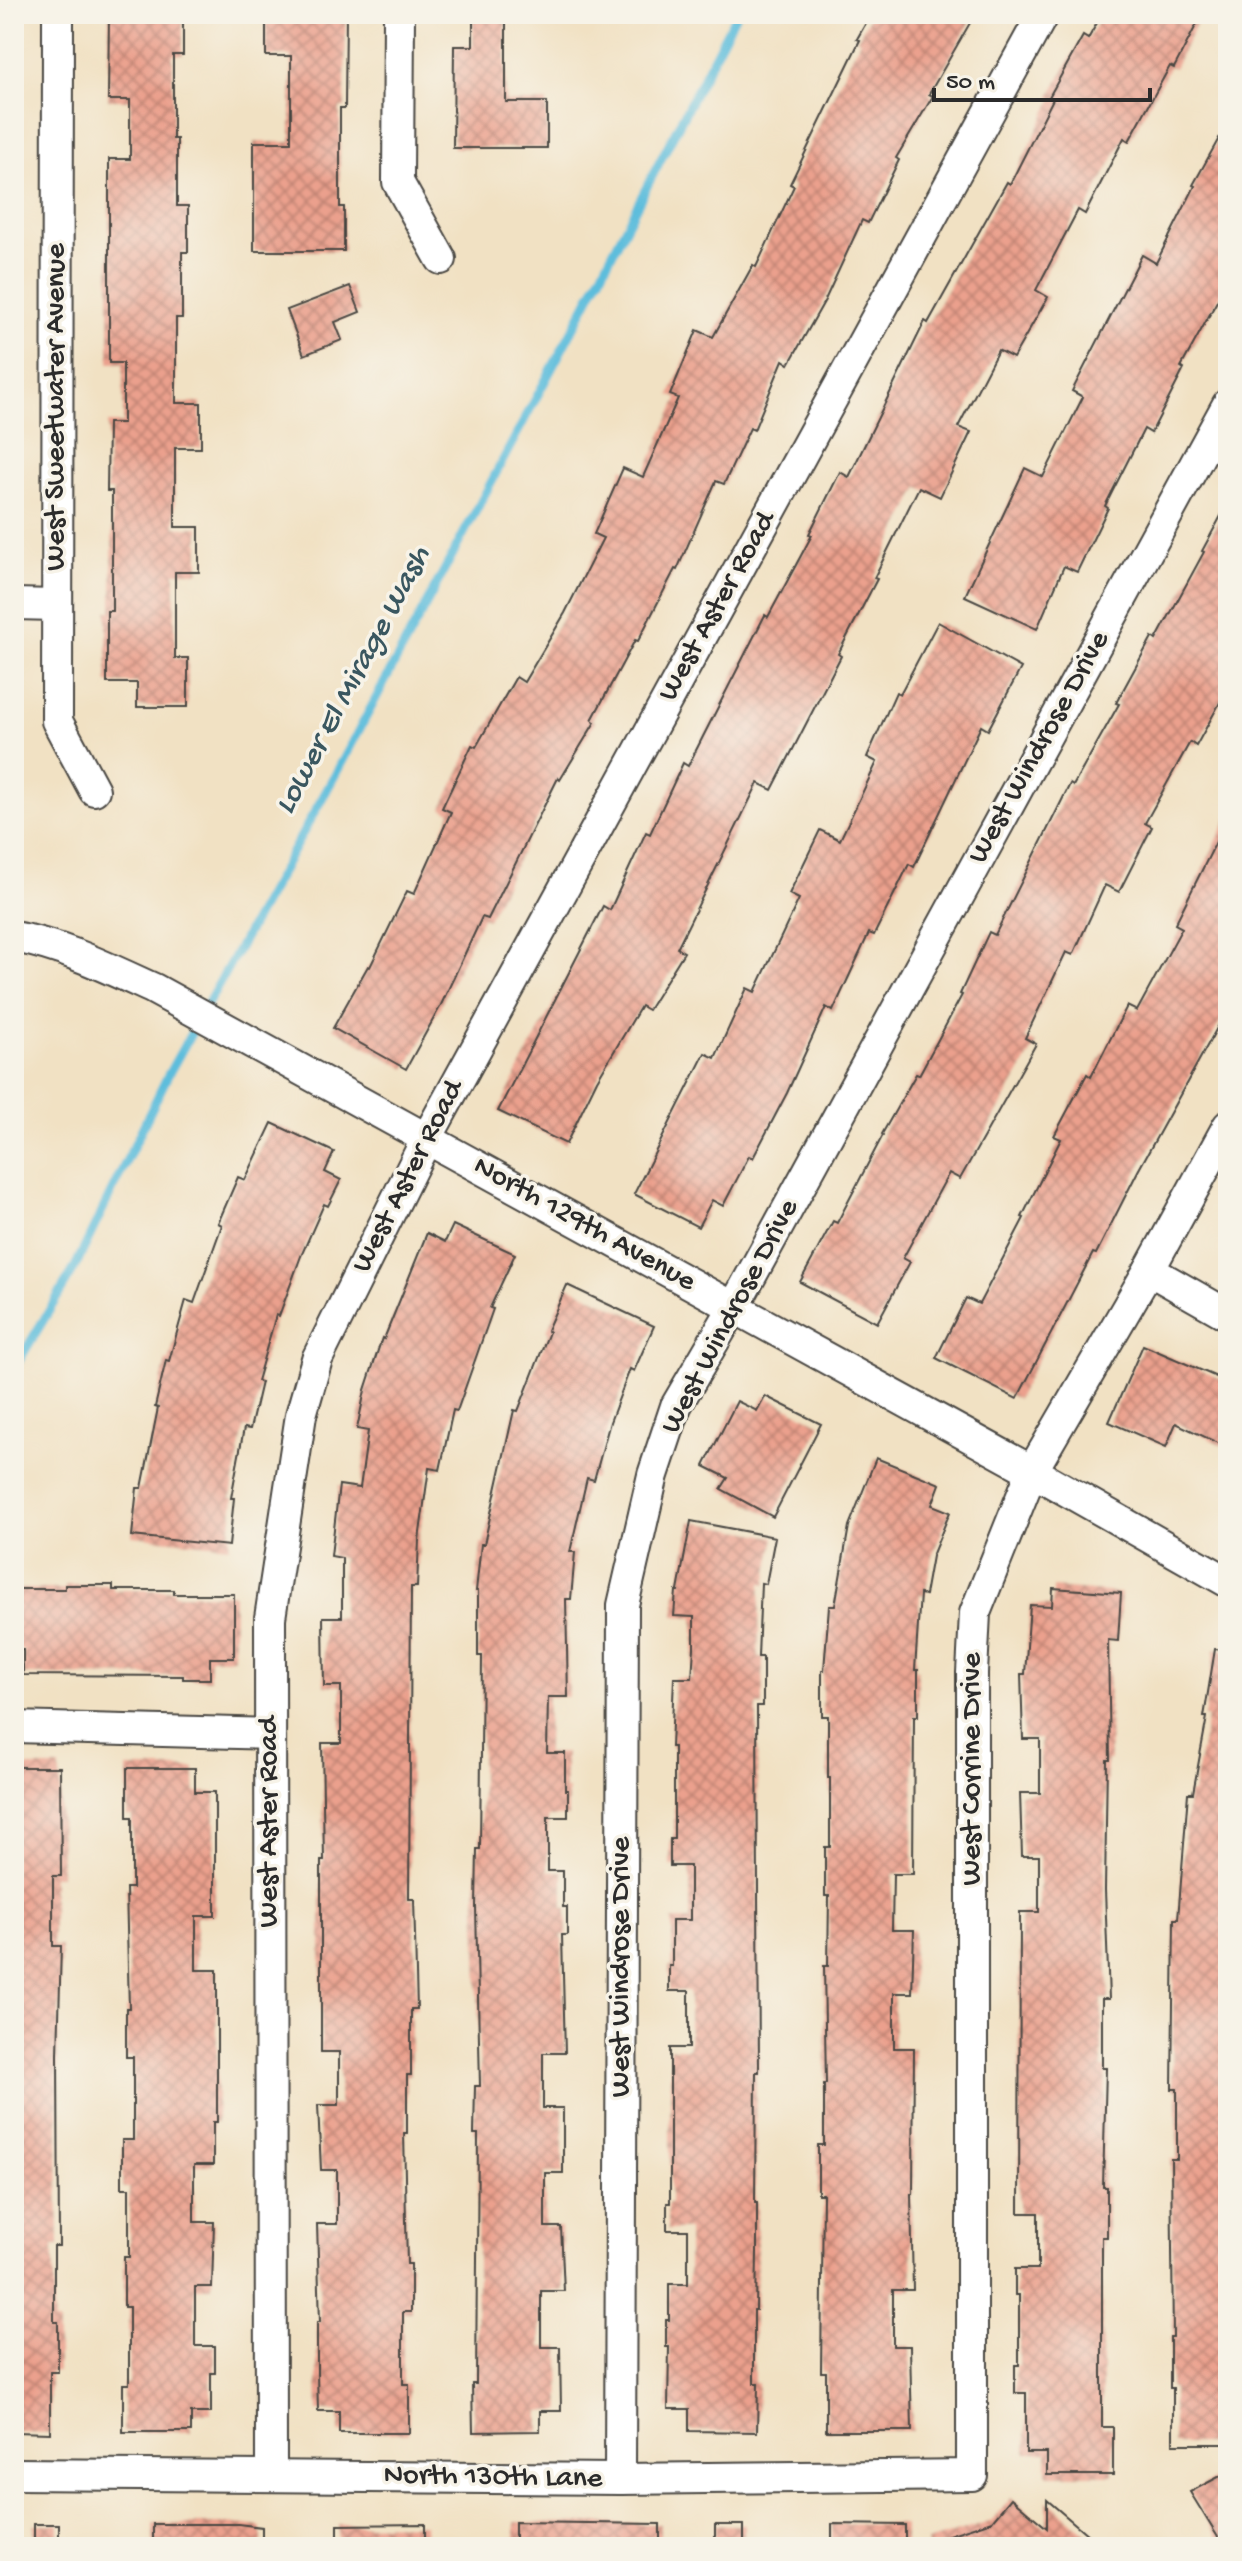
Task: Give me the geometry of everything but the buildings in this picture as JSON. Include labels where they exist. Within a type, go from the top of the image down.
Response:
[{"type":"street","name":"West Sweetwater Avenue","points":[[58,14],[57,721],[94,790]]},
{"type":"street","points":[[399,14],[398,182],[441,259]]},
{"type":"street","name":"West Aster Road","points":[[271,2475],[270,1618],[301,1415],[317,1359],[427,1138],[1043,14]]},
{"type":"street","name":"West Windrose Drive","points":[[620,2479],[623,1605],[653,1475],[676,1406],[734,1307],[1228,404]]},
{"type":"street","points":[[14,604],[56,605]]},
{"type":"street","name":"North 129th Avenue","points":[[14,937],[45,942],[79,954],[154,989],[1032,1471],[1228,1582]]},
{"type":"street","name":"West Corrine Drive","points":[[972,2475],[972,1673],[975,1613],[1032,1471],[1149,1270],[1228,1126]]},
{"type":"street","points":[[1149,1270],[1228,1315]]},
{"type":"street","points":[[14,1727],[270,1734]]},
{"type":"street","name":"North 130th Lane","points":[[14,2474],[620,2479],[972,2475]]},
{"type":"waterway","name":"Lower El Mirage Wash","points":[[14,1369],[73,1271],[169,1073],[334,777],[583,310],[736,14]]}]
